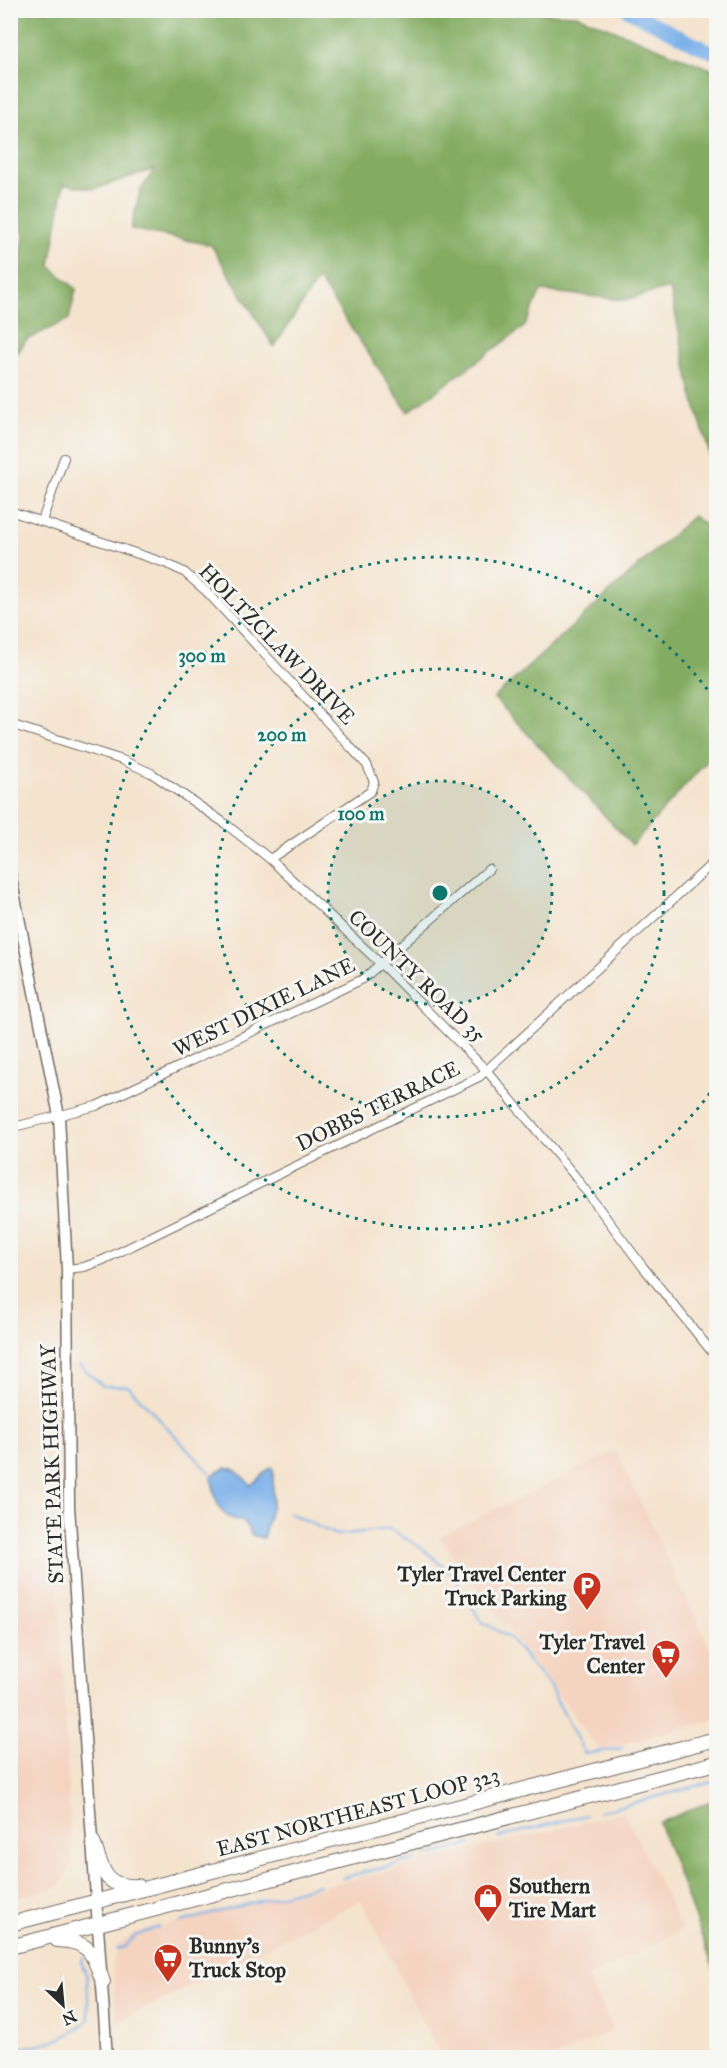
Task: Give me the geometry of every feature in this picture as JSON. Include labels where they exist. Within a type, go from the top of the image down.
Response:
[{"type":"highway","name":"EAST NORTHEAST LOOP 323","points":[[10,1924],[717,1739]]},
{"type":"highway","points":[[637,1760],[643,1782]]},
{"type":"highway","name":"EAST NORTHEAST LOOP 323","points":[[10,1947],[99,1926],[717,1763]]},
{"type":"highway","points":[[471,1804],[477,1826]]},
{"type":"highway","points":[[93,1842],[104,1872],[113,1882],[127,1886],[167,1884]]},
{"type":"highway","points":[[258,1860],[263,1882]]},
{"type":"highway","points":[[43,1939],[72,1940],[86,1946],[95,1958],[103,1983]]},
{"type":"main road","name":"STATE PARK HIGHWAY","points":[[10,873],[16,926],[59,1116],[67,1269],[69,1506],[107,2058]]},
{"type":"street","points":[[42,521],[64,458]]},
{"type":"street","name":"HOLTZCLAW DRIVE","points":[[10,511],[165,563],[184,572],[207,592],[371,770],[374,786],[364,797],[270,860]]},
{"type":"street","name":"COUNTY ROAD 35","points":[[10,724],[122,760],[151,773],[214,815],[270,860],[382,965],[487,1071],[717,1357]]},
{"type":"street","name":"DOBBS TERRACE","points":[[67,1269],[84,1267],[103,1260],[487,1071],[717,860]]},
{"type":"street","name":"WEST DIXIE LANE","points":[[10,1128],[39,1119],[85,1110],[176,1070],[363,979],[382,965],[489,869]]},
{"type":"shaded area","name":"Tyler Travel Center","points":[[616,1451],[716,1660],[716,1719],[600,1750],[439,1537]]},
{"type":"shaded area","points":[[57,1556],[72,1866],[57,1888],[11,1898],[11,1559]]},
{"type":"shaded area","points":[[624,1812],[682,1929],[587,1978],[613,2030],[556,2057],[441,2057],[361,1900],[117,2023],[113,1964],[120,1943],[135,1933]]},
{"type":"green space","points":[[528,10],[533,13],[577,15],[716,71],[716,475],[692,394],[670,288],[625,300],[541,291],[525,326],[408,412],[318,279],[274,347],[211,245],[131,229],[140,191],[155,169],[94,189],[64,184],[50,266],[76,289],[69,319],[26,340],[11,363],[11,325],[24,236],[11,199],[11,11]]},
{"type":"green space","points":[[693,516],[716,533],[716,751],[632,845],[494,698]]},
{"type":"green space","points":[[716,1799],[716,1974],[659,1823]]},
{"type":"water","points":[[226,1468],[234,1469],[251,1485],[270,1468],[273,1468],[273,1500],[263,1538],[252,1535],[244,1521],[229,1517],[220,1508],[212,1479],[215,1473]]},
{"type":"waterway","points":[[628,10],[716,53]]},
{"type":"waterway","points":[[79,1365],[103,1386],[128,1386],[215,1478]]},
{"type":"waterway","points":[[42,1370],[57,1366]]},
{"type":"waterway","points":[[289,1513],[336,1535],[390,1529],[423,1549],[452,1574],[481,1621],[510,1638],[550,1687],[585,1754],[622,1748]]},
{"type":"waterway","points":[[599,1812],[716,1781]]},
{"type":"waterway","points":[[499,1837],[586,1815]]},
{"type":"waterway","points":[[426,1856],[471,1844]]},
{"type":"waterway","points":[[342,1878],[416,1859]]},
{"type":"waterway","points":[[181,1922],[319,1885]]},
{"type":"waterway","points":[[117,1949],[125,1947],[135,1936],[159,1927]]},
{"type":"waterway","points":[[10,2049],[52,2042],[89,2020],[87,1976],[81,1962],[83,1958]]},
{"type":"place","name":"Tyler Travel Center Truck Parking","points":[[587,1612]]},
{"type":"place","name":"Tyler Travel Center","points":[[666,1680]]},
{"type":"place","name":"Southern Tire Mart","points":[[488,1924]]},
{"type":"place","name":"Bunny's Truck Stop","points":[[168,1984]]}]
